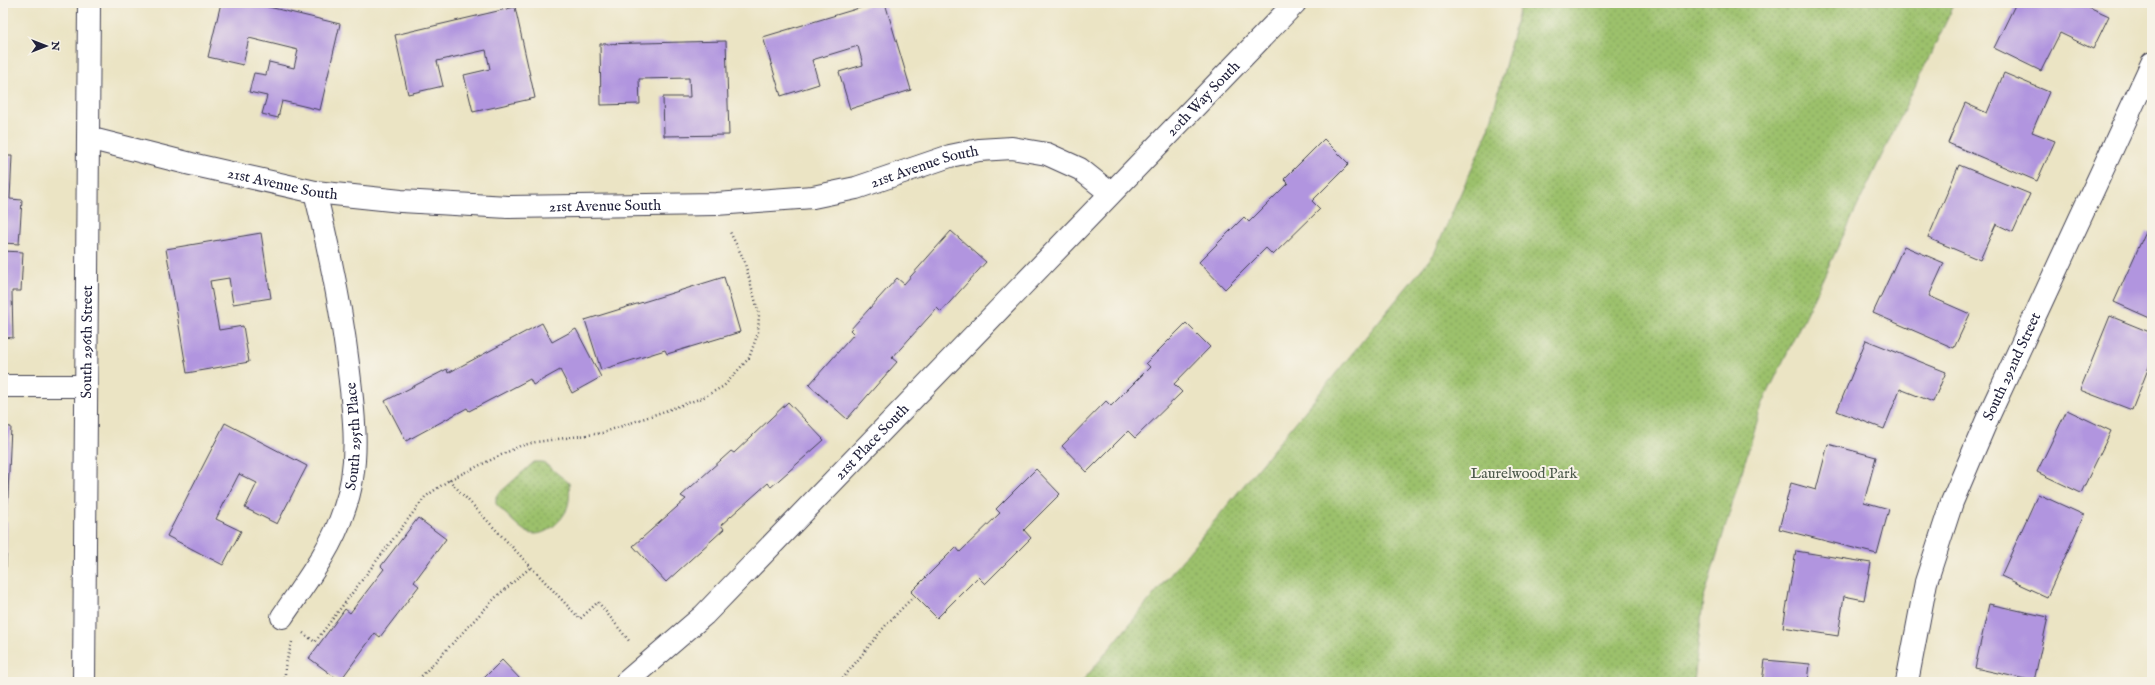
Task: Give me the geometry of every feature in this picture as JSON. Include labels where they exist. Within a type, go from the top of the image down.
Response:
[{"type":"street","name":"South 296th Street","points":[[84,682],[89,3]]},
{"type":"street","name":"20th Way South","points":[[1110,193],[1295,3]]},
{"type":"street","name":"South 292nd Street","points":[[1907,682],[1926,582],[1952,502],[1989,415],[2152,63]]},
{"type":"street","name":"21st Avenue South","points":[[88,138],[198,166],[315,192],[401,201],[508,207],[647,206],[781,200],[813,197],[856,188],[950,156],[979,150],[1012,148],[1047,154],[1080,169],[1110,193]]},
{"type":"street","name":"South 295th Place","points":[[288,626],[345,510],[354,467],[355,445],[353,403],[346,350],[329,252],[315,192]]},
{"type":"street","name":"21st Place South","points":[[626,682],[704,615],[1110,193]]},
{"type":"street","points":[[3,386],[86,386]]},
{"type":"path","points":[[302,632],[315,642],[425,497],[449,480],[520,446],[536,442],[602,433],[702,398],[724,386],[749,358],[758,333],[759,314],[744,260],[726,225]]},
{"type":"path","points":[[449,480],[580,620],[598,602],[648,663]]},
{"type":"path","points":[[416,682],[497,596],[530,567]]},
{"type":"path","points":[[840,682],[886,625],[913,598]]},
{"type":"path","points":[[285,682],[288,626]]},
{"type":"green space","name":"Laurelwood Park","points":[[1521,3],[1955,3],[1762,405],[1703,601],[1694,682],[1082,682],[1434,254],[1489,129]]},
{"type":"green space","points":[[534,462],[543,462],[569,483],[570,493],[566,511],[560,520],[545,531],[534,534],[521,528],[496,504],[496,496]]},
{"type":"building","points":[[221,3],[252,3],[340,24],[320,110],[282,101],[278,118],[262,114],[267,96],[249,92],[254,73],[266,75],[269,62],[294,68],[298,50],[249,38],[243,65],[208,57]]},
{"type":"building","points":[[876,3],[885,3],[911,90],[850,109],[839,72],[863,65],[858,46],[812,60],[819,84],[781,96],[763,37]]},
{"type":"building","points":[[2016,3],[2080,3],[2109,16],[2093,49],[2060,33],[2041,71],[1994,48]]},
{"type":"building","points":[[515,7],[535,98],[473,112],[464,75],[490,69],[486,50],[437,61],[443,86],[408,94],[395,35]]},
{"type":"building","points":[[726,41],[729,135],[664,136],[663,97],[690,97],[689,78],[639,79],[640,104],[601,105],[600,44]]},
{"type":"building","points":[[2004,73],[2049,92],[2032,132],[2055,141],[2037,181],[1948,143],[1965,103],[1987,113]]},
{"type":"building","points":[[1324,139],[1349,164],[1312,201],[1320,209],[1273,255],[1266,248],[1225,289],[1199,262],[1244,217],[1249,222],[1288,183],[1284,179]]},
{"type":"building","points":[[3,156],[12,156],[10,199],[22,200],[19,244],[3,243]]},
{"type":"building","points":[[1959,165],[2030,194],[2013,232],[1996,224],[1980,260],[1928,238]]},
{"type":"building","points":[[951,231],[986,262],[941,312],[937,308],[892,358],[897,362],[847,419],[809,385],[854,334],[850,330],[897,278],[904,284]]},
{"type":"building","points":[[2146,231],[2152,234],[2152,319],[2114,302]]},
{"type":"building","points":[[261,233],[271,298],[233,304],[229,278],[210,281],[219,330],[243,326],[249,362],[187,373],[166,249]]},
{"type":"building","points":[[1904,246],[1944,263],[1929,296],[1970,314],[1954,348],[1873,313]]},
{"type":"building","points":[[3,251],[23,252],[21,291],[12,291],[13,338],[3,337]]},
{"type":"building","points":[[724,277],[740,332],[667,354],[665,350],[601,370],[585,320]]},
{"type":"building","points":[[2110,316],[2152,333],[2152,359],[2132,410],[2080,390]]},
{"type":"building","points":[[542,323],[552,342],[576,329],[601,377],[572,393],[560,370],[533,385],[530,379],[469,411],[467,408],[406,441],[385,401],[447,369],[448,373]]},
{"type":"building","points":[[1186,323],[1210,347],[1174,384],[1182,392],[1135,438],[1128,431],[1087,472],[1062,446],[1106,401],[1111,406],[1150,367],[1146,363]]},
{"type":"building","points":[[1866,340],[1946,372],[1933,402],[1900,389],[1884,429],[1837,411]]},
{"type":"building","points":[[788,402],[824,440],[771,487],[768,483],[721,525],[724,529],[666,582],[633,546],[686,499],[681,496],[731,451],[734,453]]},
{"type":"building","points":[[2067,410],[2111,431],[2081,493],[2037,472]]},
{"type":"building","points":[[225,423],[307,466],[277,524],[245,508],[257,483],[239,474],[216,519],[241,531],[223,565],[167,536]]},
{"type":"building","points":[[3,426],[11,427],[7,516],[3,515]]},
{"type":"building","points":[[1828,444],[1876,457],[1864,502],[1889,509],[1877,554],[1779,529],[1791,483],[1816,490]]},
{"type":"building","points":[[1036,469],[1060,494],[1024,530],[1031,538],[985,584],[978,577],[937,618],[911,592],[956,547],[960,552],[1000,513],[996,509]]},
{"type":"building","points":[[2038,494],[2084,515],[2047,597],[2001,576]]},
{"type":"building","points":[[418,518],[446,539],[414,582],[419,586],[380,637],[375,633],[340,681],[309,658],[345,609],[350,613],[384,569],[381,566]]},
{"type":"building","points":[[3,522],[7,522],[6,567],[3,567]]},
{"type":"building","points":[[1796,551],[1871,563],[1864,600],[1844,596],[1838,636],[1783,627]]},
{"type":"building","points":[[1989,604],[2048,617],[2034,681],[1975,668]]},
{"type":"building","points":[[502,660],[523,682],[480,682]]},
{"type":"building","points":[[1765,660],[1810,664],[1808,682],[1762,682]]}]
